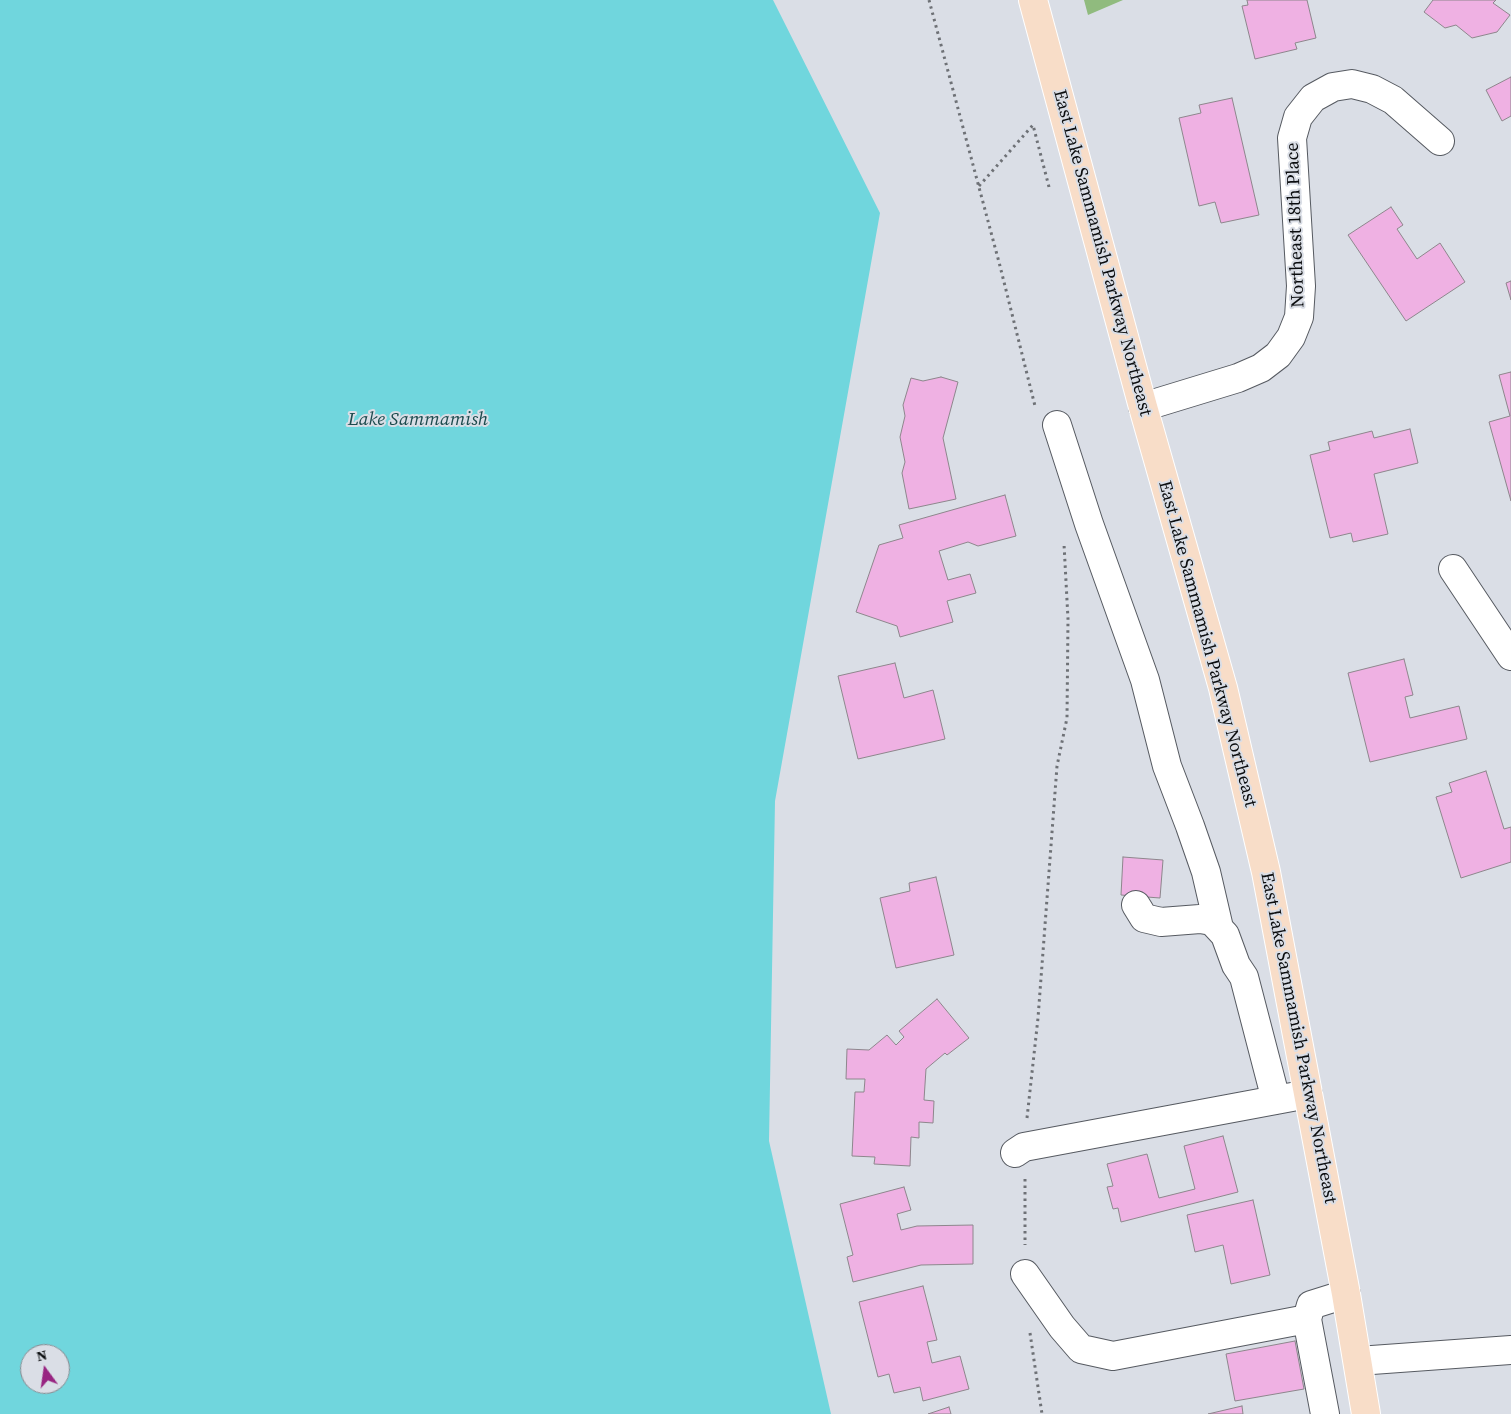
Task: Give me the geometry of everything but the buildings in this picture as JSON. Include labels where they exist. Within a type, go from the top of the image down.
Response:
[{"type":"main road","name":"East Lake Sammamish Parkway Northeast","points":[[1033,0],[1143,407],[1223,688],[1266,872],[1346,1294],[1366,1414]]},
{"type":"street","name":"Northeast 18th Place","points":[[1143,407],[1238,378],[1262,368],[1278,355],[1291,337],[1299,317],[1301,286],[1292,138],[1298,117],[1314,98],[1333,87],[1352,84],[1372,89],[1393,100],[1440,141]]},
{"type":"street","points":[[1057,425],[1088,524],[1145,680],[1167,766],[1206,872],[1219,928]]},
{"type":"street","points":[[1453,569],[1511,656]]},
{"type":"street","points":[[1136,904],[1144,918],[1161,922],[1200,919],[1212,921],[1225,934],[1236,965],[1244,977],[1276,1100]]},
{"type":"street","points":[[1019,1150],[1308,1094]]},
{"type":"street","points":[[1025,1274],[1062,1327],[1081,1349],[1113,1356],[1307,1319]]},
{"type":"street","points":[[1325,1414],[1307,1319],[1311,1305],[1346,1294]]},
{"type":"street","points":[[1358,1361],[1511,1350]]},
{"type":"path","points":[[929,0],[1036,408]]},
{"type":"path","points":[[979,186],[1033,124],[1049,188]]},
{"type":"path","points":[[1025,1274],[1026,1205],[1019,1150],[1038,1018],[1057,766],[1067,718],[1068,627],[1066,559],[1063,539]]},
{"type":"path","points":[[1029,1330],[1042,1414]]},
{"type":"green space","points":[[1084,0],[1123,0],[1088,15]]},
{"type":"water","name":"Lake Sammamish","points":[[0,0],[773,0],[880,213],[775,801],[769,1141],[831,1414],[0,1414]]}]
